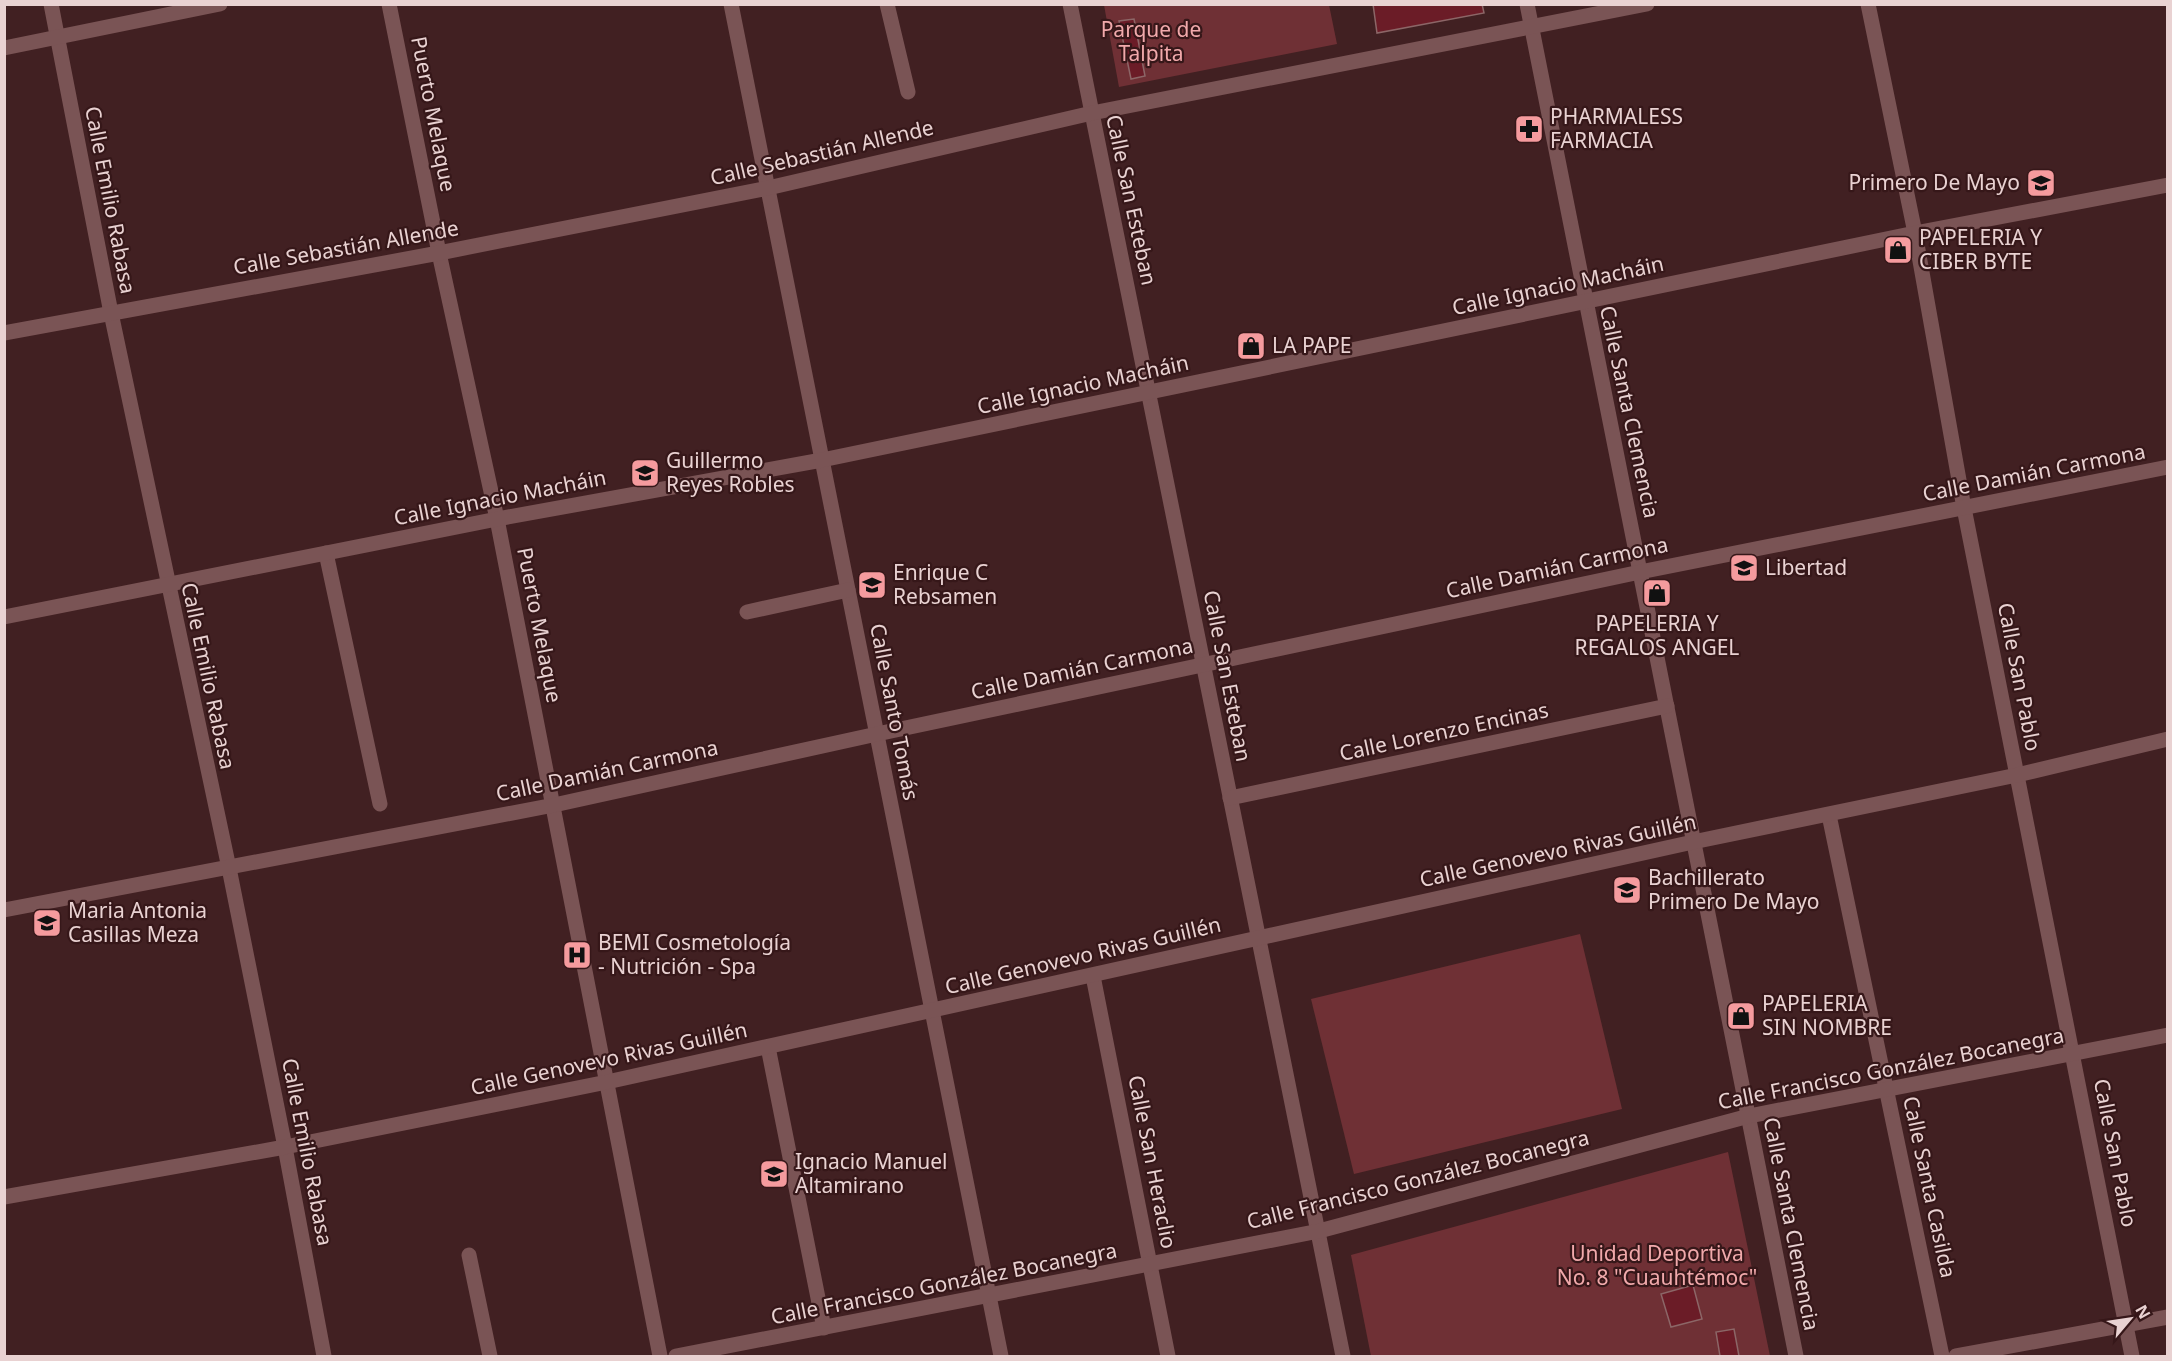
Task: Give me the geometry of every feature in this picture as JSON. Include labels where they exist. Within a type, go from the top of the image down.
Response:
[{"type":"street","name":"Calle Emilio Rabasa","points":[[51,4],[167,585],[229,868],[324,1356]]},
{"type":"street","points":[[4,48],[220,4]]},
{"type":"street","name":"Puerto Melaque","points":[[389,4],[497,519],[660,1356]]},
{"type":"street","name":"Calle Santo Tomás","points":[[731,4],[1001,1356]]},
{"type":"street","points":[[887,4],[908,92]]},
{"type":"street","name":"Calle San Esteban","points":[[1070,4],[1343,1356]]},
{"type":"street","name":"Calle Santa Clemencia","points":[[1527,4],[1796,1356]]},
{"type":"street","name":"Calle Sebastián Allende","points":[[4,333],[440,253],[768,188],[1092,113],[1647,4]]},
{"type":"street","name":"Calle San Pablo","points":[[1868,4],[1915,233],[1964,508],[2133,1356]]},
{"type":"street","name":"Calle Ignacio Macháin","points":[[4,617],[497,519],[822,460],[1915,233],[2168,185]]},
{"type":"street","name":"Calle Damián Carmona","points":[[4,910],[554,805],[1640,572],[2168,467]]},
{"type":"street","points":[[326,553],[380,804]]},
{"type":"street","points":[[747,612],[848,590]]},
{"type":"street","name":"Calle Lorenzo Encinas","points":[[1230,798],[1667,706]]},
{"type":"street","name":"Calle Genovevo Rivas Guillén","points":[[4,1197],[285,1147],[607,1082],[1693,842],[2017,775],[2168,739]]},
{"type":"street","name":"Calle Santa Casilda","points":[[1829,815],[1942,1356]]},
{"type":"street","name":"Calle San Heraclio","points":[[1093,976],[1168,1356]]},
{"type":"street","name":"Calle Francisco González Bocanegra","points":[[676,1356],[1319,1231],[1749,1116],[2168,1035]]},
{"type":"street","points":[[768,1047],[824,1328]]},
{"type":"street","points":[[469,1255],[490,1356]]},
{"type":"street","points":[[1956,1356],[2168,1317]]},
{"type":"green space","name":"Parque de Talpita","points":[[1104,5],[1329,5],[1337,44],[1119,87]]},
{"type":"green space","points":[[1580,934],[1622,1109],[1354,1174],[1311,999]]},
{"type":"green space","name":"Unidad Deportiva No. 8 \"Cuauhtémoc\"","points":[[1728,1152],[1770,1356],[1371,1356],[1351,1255]]},
{"type":"building","points":[[1373,4],[1482,4],[1484,13],[1377,33]]},
{"type":"building","points":[[1134,19],[1145,76],[1131,79],[1119,21]]},
{"type":"building","points":[[1693,1285],[1702,1319],[1671,1327],[1661,1294]]},
{"type":"building","points":[[1734,1329],[1739,1356],[1720,1356],[1716,1332]]},
{"type":"place","name":"PHARMALESS FARMACIA","points":[[1529,129]]},
{"type":"place","name":"Primero De Mayo","points":[[2041,183]]},
{"type":"place","name":"PAPELERIA Y CIBER BYTE","points":[[1898,250]]},
{"type":"place","name":"LA PAPE","points":[[1251,346]]},
{"type":"place","name":"Guillermo Reyes Robles","points":[[645,473]]},
{"type":"place","name":"Libertad","points":[[1744,568]]},
{"type":"place","name":"Enrique C Rebsamen","points":[[872,585]]},
{"type":"place","name":"PAPELERIA Y REGALOS ANGEL","points":[[1657,593]]},
{"type":"place","name":"Bachillerato Primero De Mayo","points":[[1627,890]]},
{"type":"place","name":"Maria Antonia Casillas Meza","points":[[47,923]]},
{"type":"place","name":"BEMI Cosmetología - Nutrición - Spa","points":[[577,955]]},
{"type":"place","name":"PAPELERIA SIN NOMBRE","points":[[1741,1016]]},
{"type":"place","name":"Ignacio Manuel Altamirano","points":[[774,1174]]}]
